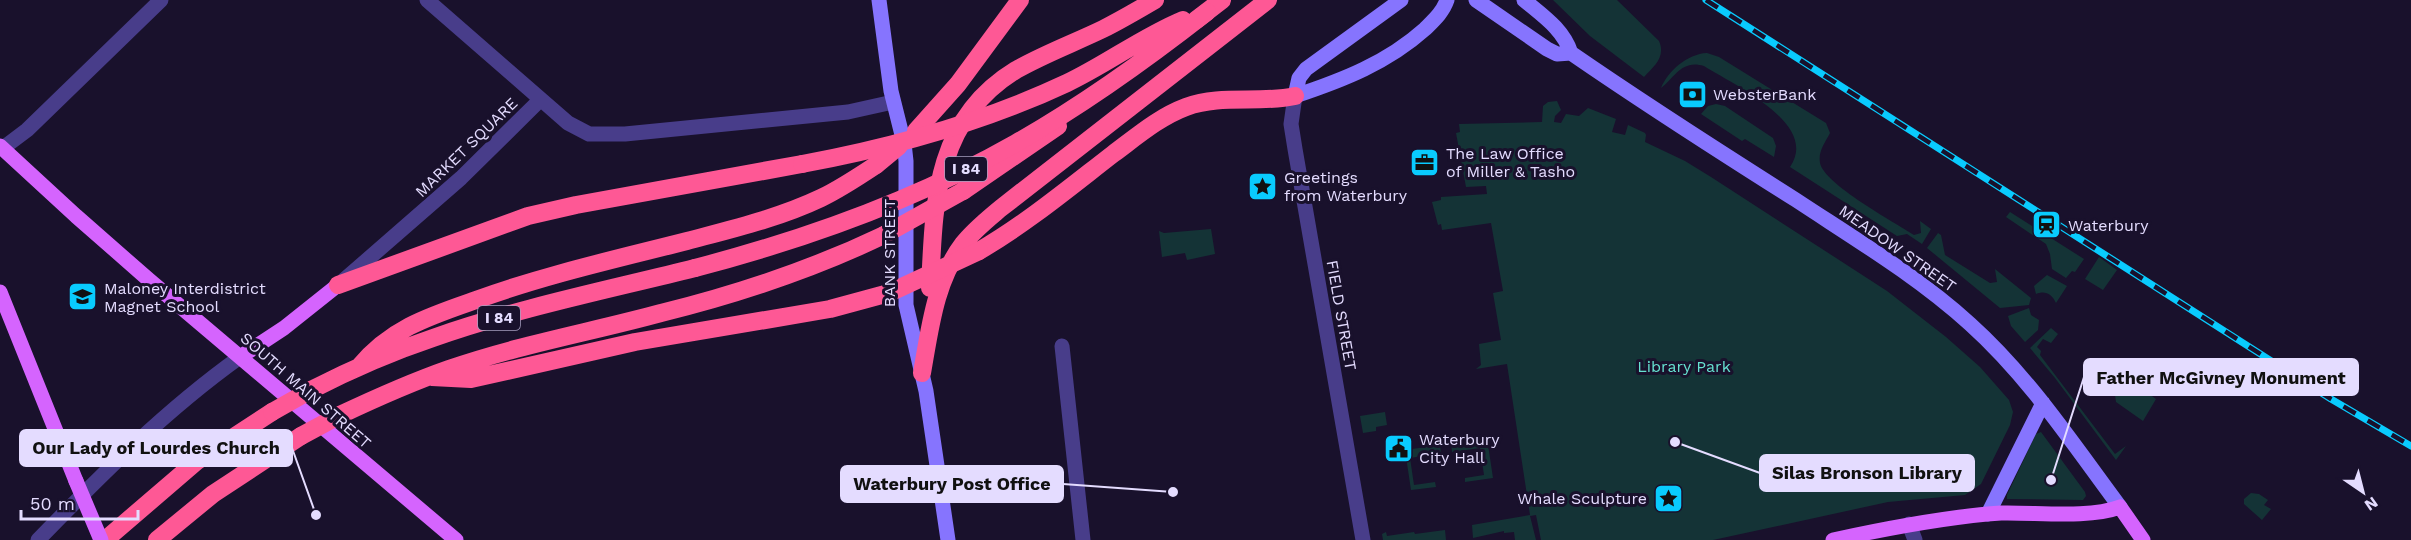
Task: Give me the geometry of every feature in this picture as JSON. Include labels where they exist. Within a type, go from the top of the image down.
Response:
[{"type":"highway","points":[[359,367],[378,346],[399,330],[459,306],[543,278],[732,229],[822,198],[876,165],[916,131],[958,84],[1020,0]]},
{"type":"highway","points":[[928,335],[936,198],[941,172],[958,129],[981,100],[1015,71],[1104,28],[1155,0]]},
{"type":"highway","name":"I 84","points":[[103,540],[197,461],[272,412],[311,390],[359,367],[430,338],[478,323],[760,250],[897,200],[974,165],[1029,135],[1078,104],[1222,0]]},
{"type":"highway","name":"I 84","points":[[157,540],[236,478],[301,436],[340,415],[427,377],[495,355],[732,294],[821,263],[884,235],[963,191],[1065,121],[1222,0]]},
{"type":"highway","points":[[922,373],[940,285],[964,243],[982,225],[1268,0]]},
{"type":"highway","points":[[338,285],[528,216],[900,144],[994,113],[1067,83],[1161,30],[1207,12]]},
{"type":"highway","points":[[427,377],[453,380],[471,379],[580,353],[830,309],[889,293],[979,252],[1022,225],[1129,142],[1175,111],[1225,98],[1269,100],[1295,96]]},
{"type":"main road","name":"BANK STREET","points":[[879,0],[893,102],[906,161],[906,305],[922,373],[948,540]]},
{"type":"main road","name":"FIELD STREET","points":[[1295,96],[1299,78],[1306,69],[1401,0]]},
{"type":"main road","points":[[1295,96],[1343,80],[1381,61],[1428,26],[1439,14],[1447,0]]},
{"type":"main road","name":"MEADOW STREET","points":[[1476,0],[1547,49],[1557,54],[1571,53]]},
{"type":"main road","name":"MEADOW STREET","points":[[1524,0],[1560,32],[1566,39],[1571,53],[1926,288],[1994,346],[2043,403],[2143,540]]},
{"type":"main road","name":"SOUTH MAIN STREET","points":[[1,148],[76,216],[342,446],[456,540]]},
{"type":"main road","name":"MARKET SQUARE","points":[[240,357],[284,328],[338,285]]},
{"type":"main road","points":[[0,292],[76,481],[103,540]]},
{"type":"main road","points":[[1988,514],[2043,403]]},
{"type":"main road","points":[[1833,540],[1909,524],[1988,514],[2091,512],[2120,507]]},
{"type":"street","points":[[1,148],[27,130],[161,0]]},
{"type":"street","points":[[427,0],[540,100]]},
{"type":"street","name":"FIELD STREET","points":[[1295,96],[1292,124],[1295,149],[1363,540]]},
{"type":"street","name":"MARKET SQUARE","points":[[338,285],[461,178],[540,100],[581,131],[611,135],[848,112],[893,102]]},
{"type":"street","points":[[1062,346],[1083,540]]},
{"type":"street","points":[[38,540],[139,439],[189,396],[240,357]]},
{"type":"street","points":[[1909,524],[1916,540]]},
{"type":"green space","points":[[1553,0],[1617,0],[1659,41],[1661,52],[1658,61],[1644,77],[1590,36]]},
{"type":"green space","points":[[1707,53],[1719,57],[1826,123],[1830,133],[1820,155],[1820,163],[1824,172],[1846,192],[1914,235],[1921,233],[1920,221],[1931,229],[1922,244],[1907,234],[1897,236],[1790,167],[1796,151],[1793,136],[1784,121],[1752,95],[1704,66],[1696,64],[1684,67],[1661,88],[1679,64]]},
{"type":"green space","name":"Library Park","points":[[1557,101],[1561,110],[1555,116],[1554,122],[1561,123],[1566,114],[1579,116],[1588,108],[1616,119],[1612,132],[1625,135],[1628,125],[1645,133],[1645,142],[1685,161],[1711,177],[1887,291],[1980,367],[2009,400],[2013,412],[2010,425],[1981,484],[1965,495],[1888,502],[1713,540],[1541,540],[1536,515],[1530,516],[1536,540],[1515,540],[1514,532],[1504,533],[1504,531],[1473,538],[1472,525],[1530,515],[1507,364],[1476,369],[1481,365],[1479,344],[1501,340],[1493,293],[1503,291],[1491,223],[1442,230],[1441,224],[1438,225],[1432,202],[1441,200],[1441,197],[1487,194],[1486,186],[1466,187],[1456,133],[1460,132],[1459,124],[1542,122],[1543,106],[1548,102]]},
{"type":"green space","points":[[1716,104],[1725,106],[1773,138],[1776,146],[1774,157],[1745,139],[1742,141],[1701,114],[1708,106]]},
{"type":"green space","points":[[2010,212],[2084,259],[2075,272],[2072,271],[2066,278],[2052,269],[2046,244],[2006,217]]},
{"type":"green space","points":[[1211,229],[1215,254],[1187,260],[1185,253],[1162,257],[1159,231],[1164,233]]},
{"type":"green space","points":[[1938,233],[1941,235],[1945,255],[1990,283],[1997,282],[1995,269],[2031,298],[2029,305],[2000,308],[1927,248]]},
{"type":"green space","points":[[2099,257],[2117,270],[2103,290],[2085,279]]},
{"type":"green space","points":[[2047,275],[2067,286],[2056,303],[2048,294],[2042,292],[2036,294],[2034,286]]},
{"type":"green space","points":[[2029,308],[2031,315],[2039,320],[2038,330],[2025,342],[2011,326],[2008,316]]},
{"type":"green space","points":[[2051,328],[2058,334],[2051,343],[2043,339],[2037,347],[2041,351],[2040,355],[2115,454],[2126,446],[2116,460],[2030,348]]},
{"type":"green space","points":[[2121,374],[2156,399],[2143,421],[2116,402],[2115,395],[2123,381]]},
{"type":"green space","points":[[1385,412],[1387,425],[1376,427],[1376,431],[1363,433],[1360,416]]},
{"type":"green space","points":[[2041,432],[2085,492],[2086,496],[2083,500],[2007,499],[2036,434]]},
{"type":"green space","points":[[1487,438],[1493,478],[1465,482],[1465,478],[1484,475],[1480,448],[1452,452],[1451,443]]},
{"type":"green space","points":[[1440,445],[1441,453],[1410,458],[1414,485],[1435,482],[1436,487],[1411,490],[1405,450]]},
{"type":"green space","points":[[2251,493],[2259,494],[2268,500],[2264,505],[2271,509],[2262,520],[2244,504],[2244,499]]},
{"type":"green space","points":[[1445,530],[1446,540],[1383,540],[1382,534],[1386,532],[1387,536]]},
{"type":"railway","points":[[1706,0],[2331,399],[2411,446]]},
{"type":"place","name":"WebsterBank","points":[[1692,94]]},
{"type":"place","name":"The Law Office of Miller & Tasho","points":[[1425,162]]},
{"type":"place","name":"Greetings from Waterbury","points":[[1263,186]]},
{"type":"place","name":"Waterbury","points":[[2047,225]]},
{"type":"place","name":"Maloney Interdistrict Magnet School","points":[[83,297]]},
{"type":"place","name":"Silas Bronson Library","points":[[1675,442]]},
{"type":"place","name":"Waterbury City Hall","points":[[1398,448]]},
{"type":"place","name":"Father McGivney Monument","points":[[2051,480]]},
{"type":"place","name":"Waterbury Post Office","points":[[1173,492]]},
{"type":"place","name":"Whale Sculpture","points":[[1668,498]]},
{"type":"place","name":"Our Lady of Lourdes Church","points":[[316,515]]}]
